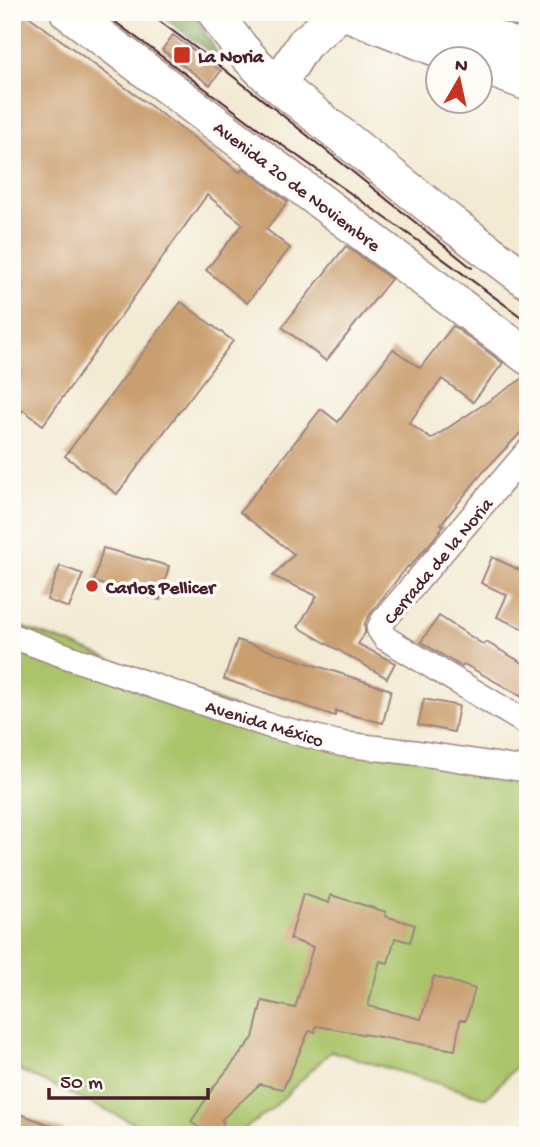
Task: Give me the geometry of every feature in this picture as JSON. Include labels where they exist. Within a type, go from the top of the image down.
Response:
[{"type":"main road","name":"Avenida 20 de Noviembre","points":[[68,12],[528,357]]},
{"type":"main road","points":[[215,12],[244,53],[278,85],[528,281]]},
{"type":"main road","points":[[278,85],[304,44],[342,12],[430,46]]},
{"type":"main road","points":[[425,12],[528,51]]},
{"type":"main road","points":[[494,70],[528,83]]},
{"type":"street","name":"Cerrada de la Noria","points":[[528,451],[379,629],[385,638],[528,724]]},
{"type":"street","name":"Avenida México","points":[[12,636],[255,721],[304,735],[342,744],[528,769]]},
{"type":"green space","points":[[157,12],[193,12],[222,61]]},
{"type":"green space","points":[[12,624],[273,723],[528,770],[528,1055],[486,1098],[331,1051],[273,1108],[237,1135],[160,1135],[12,1067]]},
{"type":"building","points":[[12,12],[23,12],[240,172],[243,168],[288,202],[266,229],[290,248],[247,303],[206,270],[243,224],[207,195],[43,425],[23,410],[12,424]]},
{"type":"building","points":[[173,35],[221,71],[210,85],[162,50]]},
{"type":"building","points":[[346,246],[391,279],[326,361],[282,327]]},
{"type":"building","points":[[181,302],[233,341],[117,494],[65,456]]},
{"type":"building","points":[[453,326],[503,363],[473,402],[442,379],[409,423],[431,439],[528,377],[528,425],[484,471],[441,524],[444,525],[432,541],[408,566],[370,614],[365,623],[365,633],[358,644],[395,663],[387,678],[298,627],[317,596],[273,576],[294,554],[240,512],[321,409],[338,422],[393,349],[420,368]]},
{"type":"building","points":[[103,548],[169,566],[160,600],[94,582]]},
{"type":"building","points":[[492,557],[528,574],[528,631],[497,617],[507,595],[481,583]]},
{"type":"building","points":[[60,566],[83,574],[69,608],[47,600]]},
{"type":"building","points":[[439,616],[484,645],[486,642],[528,666],[528,700],[464,664],[462,667],[421,642]]},
{"type":"building","points":[[237,640],[391,690],[383,723],[336,711],[335,716],[224,679]]},
{"type":"building","points":[[424,699],[459,706],[454,732],[418,725]]},
{"type":"building","points":[[303,894],[329,903],[331,895],[386,912],[385,916],[415,925],[410,942],[395,938],[388,963],[380,961],[368,1006],[421,1019],[434,976],[475,989],[466,1020],[460,1020],[455,1050],[316,1026],[315,1032],[309,1031],[283,1089],[260,1084],[221,1120],[224,1122],[214,1135],[210,1135],[191,1122],[215,1085],[253,1038],[262,1001],[295,1008],[313,947],[290,939]]},
{"type":"building","points":[[12,1111],[71,1133],[71,1135],[12,1135]]},
{"type":"tram line","points":[[102,12],[528,322]]},
{"type":"tram line","points":[[147,12],[277,111],[472,268]]},
{"type":"place","name":"La Noria","points":[[182,55]]},
{"type":"place","name":"Carlos Pellicer","points":[[92,586]]}]
